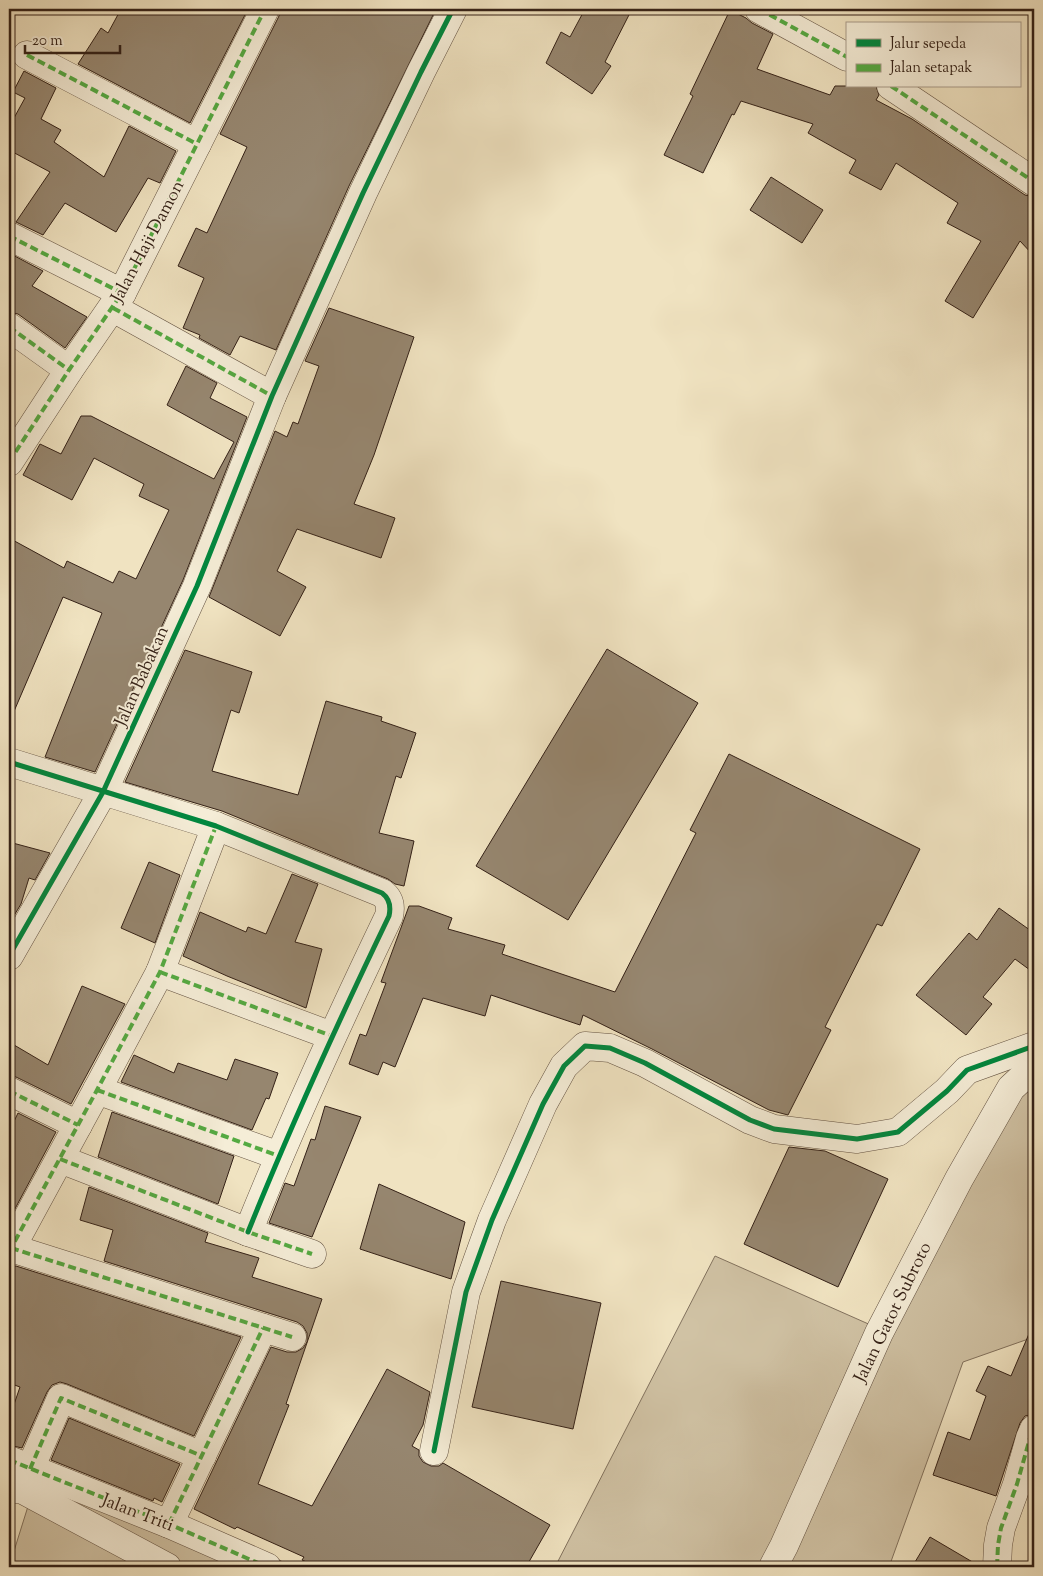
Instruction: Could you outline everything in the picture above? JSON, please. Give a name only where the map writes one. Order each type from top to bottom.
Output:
[{"type":"street","name":"Jalan Haji Damon","points":[[9,462],[69,370],[118,300],[265,9]]},
{"type":"street","name":"Jalan Babakan","points":[[9,955],[103,792],[197,586],[272,396],[363,193],[453,9]]},
{"type":"street","points":[[759,9],[846,56]]},
{"type":"street","points":[[28,56],[197,144]]},
{"type":"street","points":[[894,88],[1034,182]]},
{"type":"street","points":[[9,236],[118,300],[272,396]]},
{"type":"street","points":[[9,327],[69,370]]},
{"type":"street","points":[[9,762],[216,826],[382,893],[387,897],[390,904],[389,916],[332,1036],[248,1232]]},
{"type":"street","points":[[216,826],[160,972],[10,1250],[292,1337]]},
{"type":"street","points":[[160,972],[332,1036]]},
{"type":"street","points":[[434,1452],[466,1292],[492,1220],[543,1104],[564,1066],[586,1046],[610,1048],[645,1063],[750,1120],[774,1129],[857,1139],[898,1132],[947,1091],[967,1070],[1034,1046]]},
{"type":"street","name":"Jalan Gatot Subroto","points":[[773,1567],[879,1332],[959,1179],[1011,1088],[1023,1077],[1034,1072]]},
{"type":"street","points":[[98,1090],[279,1156]]},
{"type":"street","points":[[9,1091],[78,1125]]},
{"type":"street","points":[[60,1159],[248,1232],[312,1254]]},
{"type":"street","points":[[169,1524],[263,1328]]},
{"type":"street","points":[[19,1464],[61,1398],[202,1456]]},
{"type":"street","points":[[997,1567],[1001,1528],[1034,1429]]},
{"type":"street","name":"Jalan Triti","points":[[19,1464],[169,1524],[267,1567]]},
{"type":"street","points":[[9,1488],[23,1490],[167,1567]]},
{"type":"shaded area","points":[[1034,1060],[1034,1337],[963,1362],[889,1567],[555,1567],[715,1256],[873,1326]]},
{"type":"shaded area","points":[[40,1468],[271,1555],[291,1567],[9,1567]]},
{"type":"building","points":[[121,9],[248,9],[190,123],[78,64],[101,28],[108,33]]},
{"type":"building","points":[[281,9],[436,9],[349,186],[276,350],[240,336],[230,355],[199,338],[200,335],[183,328],[204,278],[178,266],[196,228],[207,233],[247,147],[220,134]]},
{"type":"building","points":[[585,9],[632,9],[605,62],[611,66],[592,94],[546,63],[561,32],[570,37]]},
{"type":"building","points":[[730,10],[773,34],[757,69],[830,95],[835,86],[877,88],[879,95],[876,100],[912,119],[1025,195],[1034,197],[1034,256],[1020,241],[973,318],[945,301],[981,241],[947,223],[958,203],[896,163],[881,190],[849,173],[856,160],[808,133],[813,124],[741,101],[734,115],[732,114],[703,173],[664,155],[693,96],[690,94]]},
{"type":"building","points":[[24,71],[56,88],[41,119],[61,130],[54,142],[104,177],[129,126],[176,151],[160,183],[148,178],[116,232],[65,203],[43,235],[16,222],[50,172],[9,150],[9,127],[25,98],[13,92]]},
{"type":"building","points":[[771,177],[823,210],[802,243],[750,210]]},
{"type":"building","points":[[9,253],[43,271],[32,286],[87,317],[65,348],[18,314],[9,312]]},
{"type":"building","points":[[329,308],[414,337],[374,455],[354,504],[395,518],[381,558],[297,529],[277,571],[306,587],[280,636],[209,597],[275,431],[287,437],[293,422],[298,424],[319,366],[305,361]]},
{"type":"building","points":[[186,366],[217,383],[210,398],[247,417],[183,580],[95,772],[45,757],[102,613],[63,597],[9,723],[9,538],[64,568],[67,561],[113,583],[119,571],[136,579],[169,510],[139,496],[144,484],[94,458],[72,500],[23,475],[40,444],[61,454],[81,416],[91,416],[214,479],[234,442],[167,405]]},
{"type":"building","points":[[607,649],[698,703],[568,920],[476,866]]},
{"type":"building","points":[[185,650],[252,672],[239,713],[231,710],[212,771],[298,795],[326,701],[382,717],[381,721],[416,733],[401,778],[396,776],[379,833],[414,841],[404,886],[395,884],[388,879],[222,811],[125,782]]},
{"type":"building","points":[[729,754],[920,849],[882,926],[877,924],[825,1027],[831,1030],[788,1115],[769,1110],[583,1015],[580,1025],[491,995],[485,1016],[423,998],[395,1067],[383,1062],[378,1075],[349,1064],[360,1034],[366,1036],[386,983],[381,982],[409,906],[419,906],[452,918],[448,929],[505,945],[502,954],[615,992],[696,833],[690,830]]},
{"type":"building","points":[[9,842],[50,853],[35,880],[29,878],[21,904],[9,924]]},
{"type":"building","points":[[149,862],[180,875],[155,943],[121,928]]},
{"type":"building","points":[[292,874],[318,884],[295,942],[322,949],[306,1008],[183,956],[200,912],[246,932],[248,927],[266,934]]},
{"type":"building","points":[[999,908],[1034,933],[1034,973],[1015,959],[983,997],[992,1004],[966,1035],[916,995],[969,933],[977,940]]},
{"type":"building","points":[[82,986],[125,1004],[71,1104],[16,1077],[9,1076],[9,1042],[48,1065]]},
{"type":"building","points":[[134,1055],[174,1073],[178,1063],[227,1080],[235,1059],[278,1073],[269,1099],[266,1098],[252,1130],[121,1082]]},
{"type":"building","points":[[325,1106],[361,1117],[312,1237],[269,1223],[285,1183],[294,1186],[311,1139],[315,1140]]},
{"type":"building","points":[[112,1112],[234,1156],[218,1204],[98,1157]]},
{"type":"building","points":[[18,1113],[56,1132],[9,1220],[9,1132]]},
{"type":"building","points":[[789,1147],[825,1151],[888,1179],[838,1287],[744,1244]]},
{"type":"building","points":[[379,1184],[465,1222],[451,1279],[360,1249]]},
{"type":"building","points":[[89,1187],[208,1233],[205,1242],[259,1258],[252,1277],[322,1299],[286,1404],[289,1405],[258,1484],[312,1506],[387,1369],[430,1392],[423,1425],[412,1446],[419,1450],[419,1456],[423,1462],[431,1466],[439,1466],[443,1463],[550,1525],[526,1567],[318,1567],[302,1560],[304,1557],[237,1527],[235,1529],[194,1509],[271,1347],[287,1352],[296,1352],[303,1348],[307,1342],[307,1333],[303,1326],[297,1322],[104,1261],[113,1230],[80,1220]]},
{"type":"building","points":[[16,1266],[241,1337],[194,1436],[60,1382],[52,1385],[47,1392],[22,1448],[9,1445],[9,1419],[20,1387],[9,1383],[9,1268]]},
{"type":"building","points":[[501,1281],[601,1303],[573,1429],[472,1407]]},
{"type":"building","points":[[1034,1322],[1034,1414],[1025,1416],[1020,1423],[996,1496],[933,1475],[948,1432],[970,1440],[986,1396],[976,1391],[988,1366],[1011,1376]]},
{"type":"building","points":[[69,1418],[180,1464],[162,1502],[154,1498],[153,1501],[51,1460]]},
{"type":"building","points":[[930,1537],[981,1567],[912,1567]]},
{"type":"marked path","points":[[9,462],[122,293],[265,9]]},
{"type":"marked path","points":[[759,9],[846,56]]},
{"type":"marked path","points":[[27,55],[197,144]]},
{"type":"marked path","points":[[894,88],[1034,182]]},
{"type":"marked path","points":[[9,236],[122,293]]},
{"type":"marked path","points":[[113,308],[272,396]]},
{"type":"marked path","points":[[9,327],[69,370]]},
{"type":"marked path","points":[[9,1252],[160,972],[216,826]]},
{"type":"marked path","points":[[160,972],[332,1036]]},
{"type":"marked path","points":[[97,1090],[279,1156]]},
{"type":"marked path","points":[[9,1091],[78,1125]]},
{"type":"marked path","points":[[60,1159],[248,1232],[312,1254]]},
{"type":"marked path","points":[[11,1248],[292,1337]]},
{"type":"marked path","points":[[169,1524],[263,1328]]},
{"type":"marked path","points":[[30,1469],[61,1398],[202,1456]]},
{"type":"marked path","points":[[997,1567],[1001,1528],[1034,1429]]},
{"type":"marked path","points":[[9,1460],[169,1524],[267,1567]]},
{"type":"cycle path","points":[[9,956],[103,792],[197,586],[272,396],[363,193],[453,9]]},
{"type":"cycle path","points":[[9,762],[216,826],[385,895],[390,906],[389,916],[316,1073],[248,1232]]},
{"type":"cycle path","points":[[434,1451],[466,1292],[492,1220],[543,1104],[564,1066],[585,1046],[610,1048],[645,1063],[750,1120],[774,1129],[857,1139],[898,1132],[947,1091],[967,1070],[1034,1046]]}]
